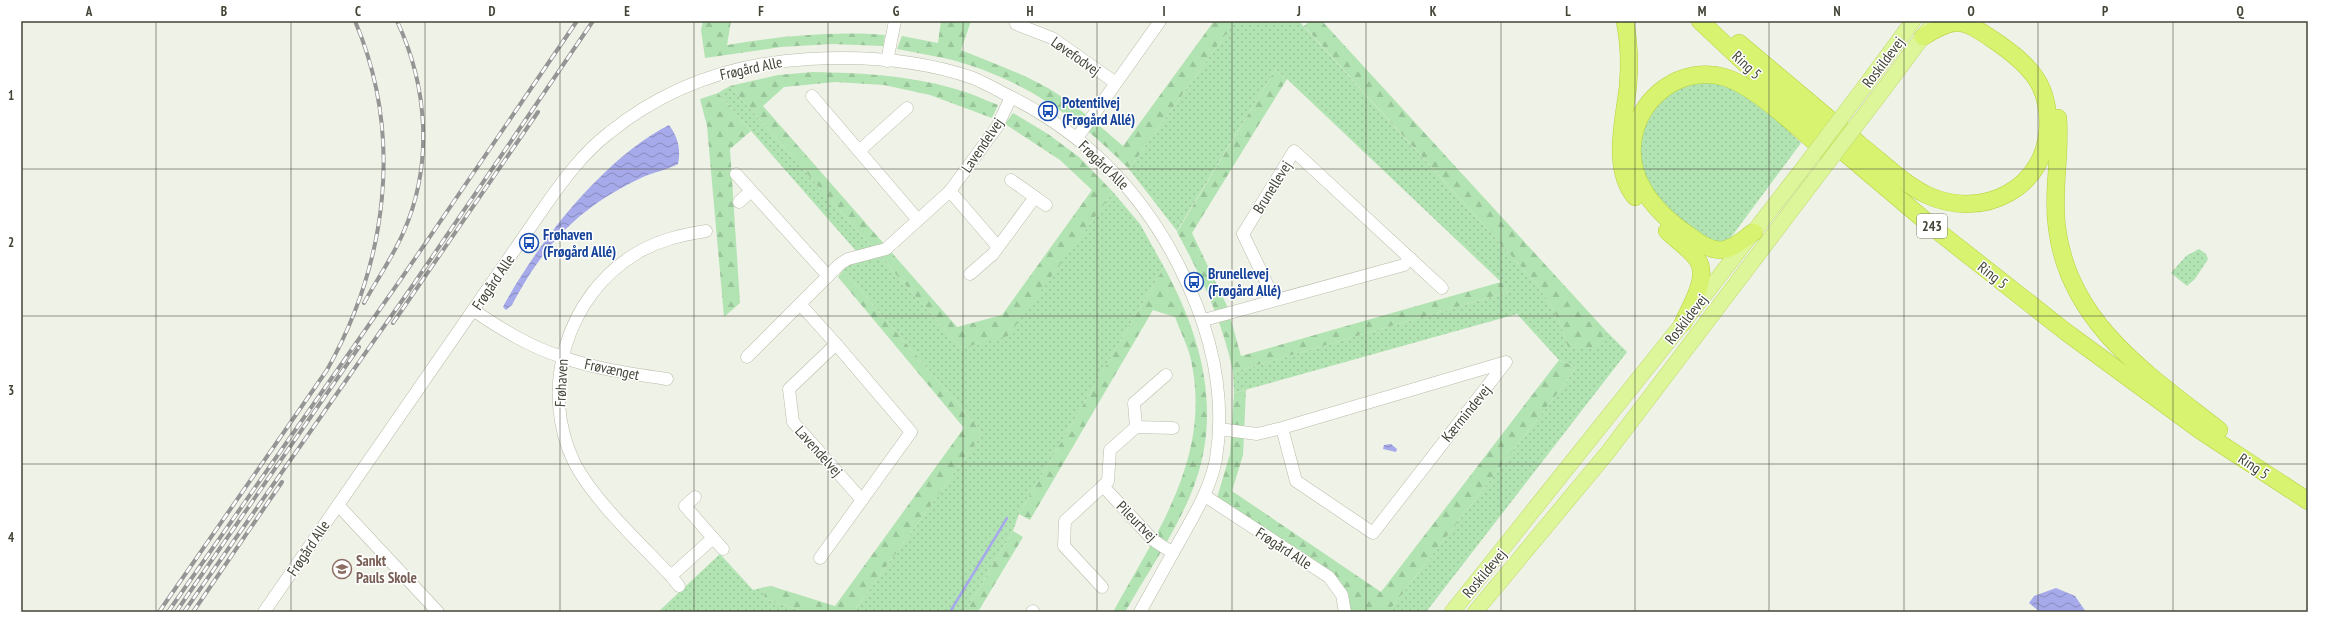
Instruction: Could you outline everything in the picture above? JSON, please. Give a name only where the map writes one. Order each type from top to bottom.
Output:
[{"type":"highway","points":[[1625,21],[1628,37],[1628,68],[1621,145],[1623,174],[1632,194],[1649,214],[1697,259],[1700,265],[1702,271],[1699,283],[1683,323]]},
{"type":"highway","name":"Ring 5","points":[[1700,21],[1800,115],[1935,229],[2066,332],[2201,431],[2308,501]]},
{"type":"highway","points":[[1714,21],[1898,176],[1927,195],[1953,203],[1974,204],[1994,200],[2012,192],[2028,179],[2040,161],[2048,135],[2046,102],[2037,80],[2019,59],[1974,27],[1954,22],[1948,23],[1922,37]]},
{"type":"highway","points":[[1987,21],[2031,56],[2046,75],[2057,99],[2059,132],[2054,184],[2057,228],[2067,270],[2081,301],[2106,336],[2144,371],[2230,439],[2270,476]]},
{"type":"highway","points":[[1754,232],[1726,250],[1705,246],[1671,221],[1642,188],[1634,167],[1633,135],[1646,107],[1657,93],[1676,81],[1700,74],[1723,77],[1750,89],[1893,208],[2030,313],[2066,332]]},
{"type":"main road","name":"Roskildevej","points":[[1452,612],[1754,232],[1913,21]]},
{"type":"main road","name":"Roskildevej","points":[[1475,612],[1608,452],[1934,21]]},
{"type":"street","points":[[887,61],[895,21]]},
{"type":"street","name":"Løvefodvej","points":[[1018,21],[1016,24],[1052,38],[1116,83]]},
{"type":"street","name":"Løvefodvej","points":[[1076,138],[1160,21]]},
{"type":"street","name":"Frøgård Alle","points":[[264,612],[566,177],[608,133],[648,105],[690,83],[736,68],[785,60],[837,57],[887,61],[933,68],[974,79],[1039,111],[1096,154],[1118,175],[1153,221],[1170,249],[1204,320],[1218,382],[1219,429],[1215,462],[1205,496],[1140,612]]},
{"type":"street","points":[[812,96],[918,220]]},
{"type":"street","name":"Lavendelvej","points":[[747,357],[828,276],[848,259],[886,249],[950,191],[997,127],[1011,97]]},
{"type":"street","points":[[859,151],[907,108]]},
{"type":"street","name":"Brunellevej","points":[[1271,300],[1267,284],[1243,234],[1294,151],[1442,288]]},
{"type":"street","points":[[736,174],[828,276]]},
{"type":"street","points":[[1011,180],[1046,205]]},
{"type":"street","points":[[739,202],[751,191]]},
{"type":"street","points":[[950,191],[998,247]]},
{"type":"street","points":[[970,274],[998,247],[1035,197]]},
{"type":"street","name":"Frøhaven","points":[[679,586],[595,493],[576,464],[561,424],[558,395],[562,357],[572,327],[581,310],[598,286],[636,253],[664,240],[706,231]]},
{"type":"street","points":[[1204,320],[1271,300],[1404,265],[1410,258]]},
{"type":"street","points":[[800,304],[911,432],[820,558]]},
{"type":"street","name":"Frøvænget","points":[[473,310],[500,328],[562,357],[594,366],[667,379]]},
{"type":"street","name":"Lavendelvej","points":[[836,344],[789,389],[793,422],[862,500]]},
{"type":"street","name":"Kærmindevej","points":[[1219,429],[1257,434],[1297,424],[1506,362],[1373,533],[1296,481],[1282,428]]},
{"type":"street","points":[[1136,427],[1134,403],[1166,375]]},
{"type":"street","points":[[1102,587],[1064,546],[1065,521],[1108,481],[1110,450],[1136,427],[1173,428]]},
{"type":"street","name":"Pileurtvej","points":[[1103,486],[1153,540],[1173,553]]},
{"type":"street","name":"Frøgård Alle","points":[[1205,496],[1329,577],[1337,585],[1342,595],[1345,612]]},
{"type":"street","points":[[695,497],[685,506],[723,549]]},
{"type":"street","points":[[338,505],[438,612]]},
{"type":"street","points":[[671,576],[713,538]]},
{"type":"green space","points":[[703,21],[731,21],[727,45],[806,35],[885,35],[883,46],[832,44],[781,47],[705,58],[701,30]]},
{"type":"green space","points":[[941,21],[971,21],[961,50],[1011,70],[1048,88],[1092,119],[1123,146],[1214,21],[1235,21],[1129,169],[1094,136],[1075,121],[1055,107],[1014,83],[992,73],[960,62],[897,49],[902,36],[938,43]]},
{"type":"green space","points":[[1235,21],[1299,21],[1536,283],[1563,330],[1568,348],[1597,346],[1607,332],[1627,352],[1426,612],[1388,612],[1564,385],[1576,367],[1559,360],[1517,314],[1234,393],[1233,372],[1508,292],[1501,282],[1287,79],[1275,70],[1177,231],[1129,169]]},
{"type":"green space","points":[[1310,21],[1322,21],[1607,332],[1597,347],[1568,348],[1563,330],[1536,283],[1304,26]]},
{"type":"green space","points":[[1275,70],[1287,79],[1192,233],[1227,306],[1241,356],[1501,282],[1508,292],[1233,372],[1229,353],[1217,317],[1194,265],[1177,232]]},
{"type":"green space","points":[[813,72],[866,74],[917,80],[958,90],[998,105],[992,118],[930,95],[884,85],[835,82],[784,87],[763,106],[957,327],[1002,315],[1092,190],[1060,160],[1005,124],[1013,113],[1048,134],[1079,157],[1113,192],[1008,336],[961,348],[730,86],[778,75]]},
{"type":"green space","points":[[1717,82],[1750,95],[1801,143],[1726,244],[1717,245],[1678,219],[1645,182],[1638,164],[1641,126],[1662,97],[1688,84]]},
{"type":"green space","points":[[730,86],[961,348],[1008,335],[1113,192],[1140,224],[1164,267],[1019,514],[1013,531],[965,612],[849,612],[854,611],[983,433],[843,270],[856,251],[718,93]]},
{"type":"green space","points":[[718,93],[751,131],[730,149],[740,303],[724,317],[707,126],[700,99]]},
{"type":"green space","points":[[2199,249],[2206,254],[2208,259],[2195,279],[2187,286],[2171,273],[2186,256]]},
{"type":"green space","points":[[1164,267],[1178,294],[1198,350],[1204,379],[1207,408],[1206,437],[1200,466],[1190,496],[1176,526],[1125,612],[1113,612],[1163,523],[1187,461],[1194,429],[1195,395],[1191,360],[1175,317],[1153,310],[1030,520],[1019,514]]},
{"type":"green space","points":[[843,270],[983,433],[854,611],[806,612],[764,599],[765,587],[771,586],[835,606],[964,428],[838,277]]},
{"type":"green space","points":[[1559,360],[1576,367],[1564,385],[1388,612],[1349,612],[1347,598],[1217,498],[1230,454],[1234,393],[1246,390],[1243,455],[1232,491],[1381,592]]},
{"type":"green space","points":[[1013,531],[1023,537],[978,612],[965,612]]},
{"type":"green space","points":[[720,554],[753,590],[765,587],[764,599],[806,612],[658,612]]},
{"type":"water","points":[[669,125],[675,134],[678,143],[678,164],[643,177],[600,201],[582,214],[551,245],[524,283],[512,305],[506,310],[503,307],[536,253],[576,203],[598,179],[621,158],[645,140]]},
{"type":"water","points":[[1391,444],[1397,449],[1396,452],[1383,449],[1384,445]]},
{"type":"water","points":[[2056,588],[2075,596],[2086,612],[2040,612],[2029,603],[2034,596]]},
{"type":"waterway","points":[[950,612],[1007,518]]},
{"type":"railway","points":[[159,612],[327,370],[347,329],[364,286],[375,243],[382,198],[383,154],[380,109],[370,65],[355,21]]},
{"type":"railway","points":[[364,303],[400,241],[413,205],[420,179],[423,153],[423,126],[420,99],[415,72],[397,21]]},
{"type":"railway","points":[[168,612],[401,279],[577,21]]},
{"type":"railway","points":[[184,612],[413,285],[593,21]]},
{"type":"railway","points":[[393,323],[538,112]]},
{"type":"railway","points":[[176,612],[359,347]]},
{"type":"railway","points":[[193,612],[282,482]]},
{"type":"place","name":"Potentilvej (Frøgård Allé)","points":[[1048,111]]},
{"type":"place","name":"Frøhaven (Frøgård Allé)","points":[[529,243]]},
{"type":"place","name":"Brunellevej (Frøgård Allé)","points":[[1194,282]]},
{"type":"place","name":"Sankt Pauls Skole","points":[[342,569]]}]
